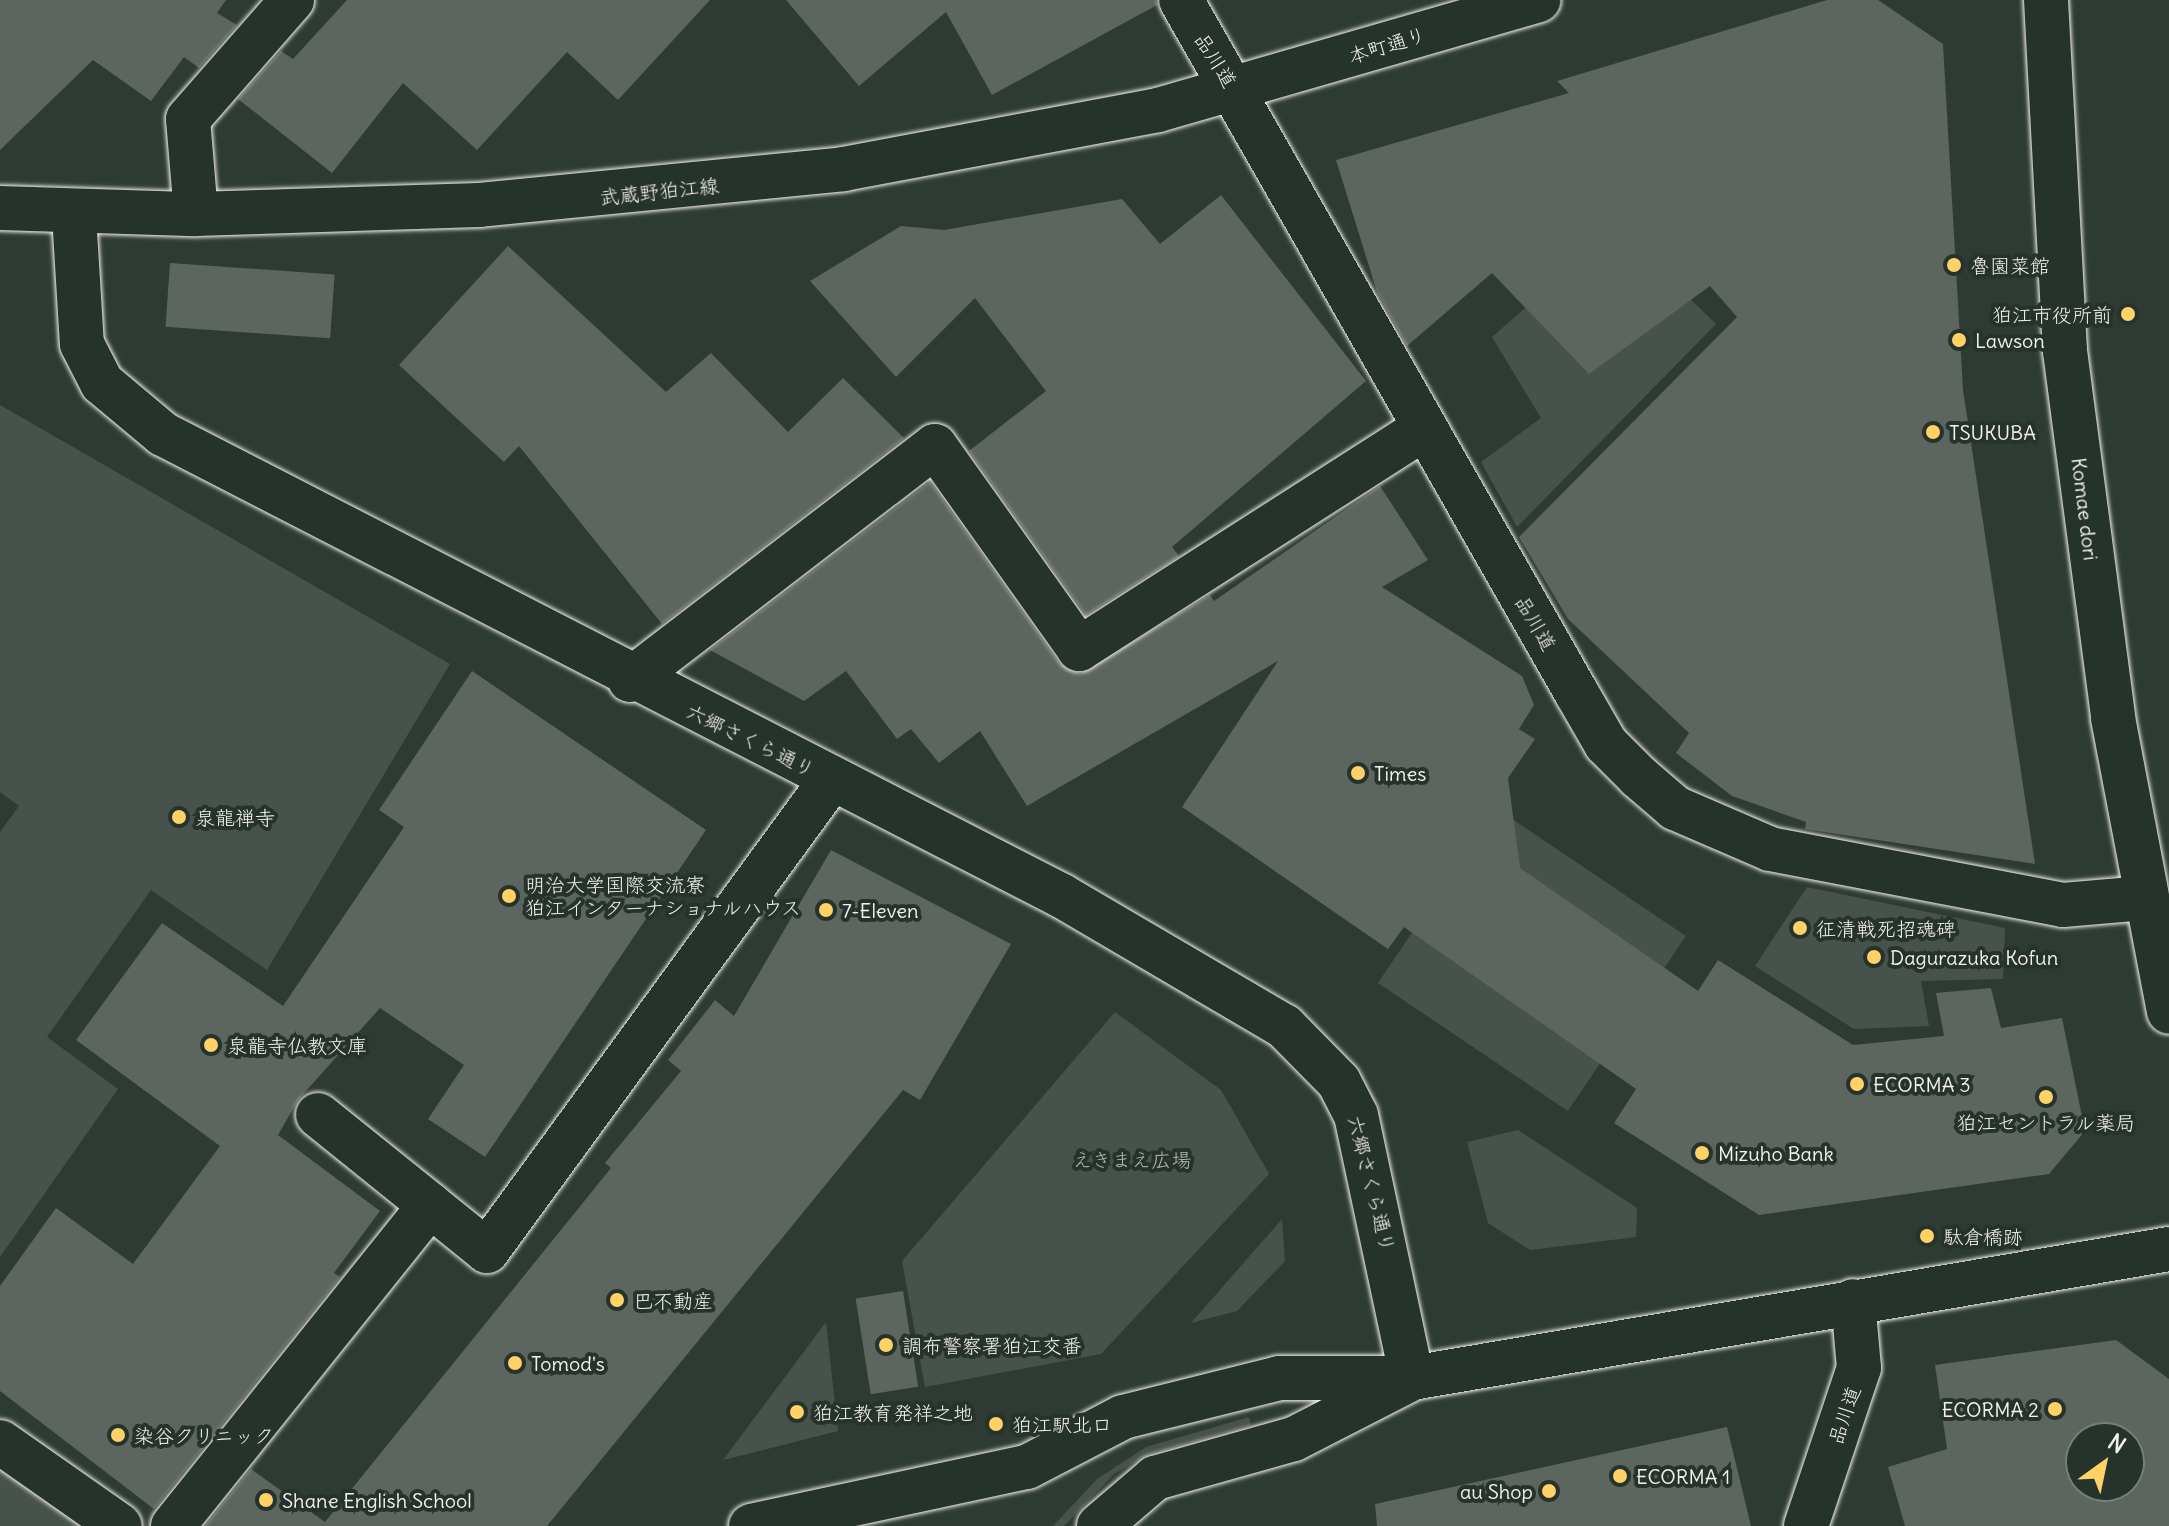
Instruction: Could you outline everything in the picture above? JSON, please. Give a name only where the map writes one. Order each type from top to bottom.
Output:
[{"type":"street","points":[[196,214],[188,119],[292,0]]},
{"type":"street","name":"品川道","points":[[1181,0],[1235,89],[1422,430],[1606,744],[1675,808],[1743,842],[2063,905],[2145,898]]},
{"type":"street","name":"本町通り","points":[[1235,89],[1538,0]]},
{"type":"street","name":"Komae dori","points":[[2046,0],[2065,351],[2145,898],[2169,1012]]},
{"type":"street","name":"武蔵野狛江線","points":[[74,215],[196,214],[577,200],[784,177],[1073,127],[1235,89]]},
{"type":"street","points":[[0,208],[74,215]]},
{"type":"street","name":"六郷さくら通り","points":[[74,215],[82,344],[102,383],[177,442],[630,680],[1160,950],[1256,1005],[1316,1056],[1353,1106],[1369,1153],[1412,1378]]},
{"type":"street","points":[[630,680],[935,446],[1079,649],[1422,430]]},
{"type":"street","points":[[318,1115],[487,1251],[831,780]]},
{"type":"street","points":[[173,1526],[430,1205]]},
{"type":"street","points":[[751,1526],[1027,1467],[1123,1417],[1279,1378],[1412,1378],[2169,1249]]},
{"type":"street","name":"品川道","points":[[1806,1526],[1859,1368],[1853,1301]]},
{"type":"street","points":[[1099,1526],[1155,1478],[1294,1439],[1412,1378]]},
{"type":"street","points":[[0,1442],[120,1526]]},
{"type":"green space","points":[[1573,266],[1683,292],[1716,324],[1517,527],[1481,462],[1541,418],[1492,337]]},
{"type":"green space","name":"泉龍禅寺","points":[[0,405],[450,664],[267,970],[151,890],[47,1037],[118,1089],[0,1257],[0,832],[19,806],[0,792]]},
{"type":"green space","points":[[1496,808],[1686,936],[1568,1111],[1378,983]]},
{"type":"green space","points":[[1807,887],[2005,928],[2003,979],[1921,981],[1929,1026],[1854,1029],[1755,966]]},
{"type":"green space","name":"えきまえ広場","points":[[1115,1012],[1221,1090],[1269,1174],[1101,1354],[925,1387],[902,1261]]},
{"type":"green space","points":[[1518,1130],[1637,1208],[1636,1237],[1530,1250],[1488,1223],[1467,1142]]},
{"type":"green space","points":[[1282,1219],[1285,1261],[1237,1311],[1191,1323]]},
{"type":"green space","points":[[826,1322],[838,1431],[723,1460]]},
{"type":"green space","points":[[1249,1417],[1251,1425],[1149,1454],[1114,1474],[1064,1526],[1053,1526],[1097,1479],[1146,1447]]},
{"type":"green space","points":[[0,1442],[120,1526],[0,1526]]},
{"type":"building","points":[[0,0],[226,0],[217,13],[237,25],[199,68],[184,57],[151,101],[93,60],[0,150]]},
{"type":"building","points":[[347,0],[710,0],[618,100],[567,52],[477,150],[403,83],[332,173],[238,99],[281,51],[293,59]]},
{"type":"building","points":[[786,0],[1156,0],[1157,5],[992,95],[946,12],[859,86]]},
{"type":"building","points":[[1827,0],[1878,0],[1943,44],[1963,390],[2035,864],[1805,829],[1806,822],[1732,796],[1676,753],[1689,733],[1568,619],[1519,537],[1737,317],[1710,286],[1589,374],[1492,273],[1407,346],[1377,292],[1336,160],[1569,93],[1557,81]]},
{"type":"building","points":[[1221,195],[1366,381],[1172,547],[1179,556],[1086,615],[969,451],[1046,391],[975,298],[896,377],[810,281],[901,226],[944,230],[1122,199],[1160,244]]},
{"type":"building","points":[[508,246],[666,392],[711,353],[788,432],[843,378],[904,438],[662,624],[519,446],[504,462],[399,365]]},
{"type":"building","points":[[170,263],[335,275],[330,338],[166,327]]},
{"type":"building","points":[[930,482],[1059,663],[1080,674],[1210,595],[1214,601],[1380,486],[1428,560],[1382,587],[1522,676],[1534,705],[1519,729],[1535,739],[1508,778],[1520,868],[1698,991],[1718,960],[1853,1045],[1944,1036],[1936,993],[1991,988],[2001,1028],[2062,1018],[2085,1131],[2049,1174],[1759,1215],[1614,1123],[1636,1089],[1404,927],[1388,949],[1182,807],[1278,661],[1027,806],[980,731],[939,763],[911,729],[897,739],[846,671],[804,701],[710,650]]},
{"type":"building","points":[[472,671],[706,830],[485,1157],[428,1119],[464,1065],[380,1008],[298,1100],[278,1135],[380,1211],[334,1273],[340,1277],[154,1509],[0,1391],[0,1286],[56,1208],[133,1264],[220,1146],[76,1040],[162,923],[283,1006],[404,827],[379,810]]},
{"type":"building","points":[[831,850],[1011,944],[920,1100],[903,1090],[547,1526],[205,1526],[251,1469],[325,1522],[611,1168],[605,1163],[681,1071],[668,1060],[715,1000],[734,1016]]},
{"type":"building","points":[[903,1291],[918,1387],[871,1394],[856,1299]]},
{"type":"building","name":"ECORMA 2","points":[[2116,1340],[2169,1379],[2169,1526],[1905,1526],[1888,1467],[1947,1449],[1935,1365]]},
{"type":"building","name":"ECORMA 1","points":[[1727,1427],[1751,1526],[1377,1526],[1375,1504]]},
{"type":"place","name":"魯園菜館","points":[[1954,265]]},
{"type":"place","name":"狛江市役所前","points":[[2128,314]]},
{"type":"place","name":"Lawson","points":[[1959,340]]},
{"type":"place","name":"TSUKUBA","points":[[1933,432]]},
{"type":"place","name":"Times","points":[[1358,773]]},
{"type":"place","name":"泉龍禅寺","points":[[179,817]]},
{"type":"place","name":"明治大学国際交流寮 狛江インターナショナルハウス","points":[[509,896]]},
{"type":"place","name":"7-Eleven","points":[[826,910]]},
{"type":"place","name":"征清戦死招魂碑","points":[[1800,928]]},
{"type":"place","name":"Dagurazuka Kofun","points":[[1874,957]]},
{"type":"place","name":"泉龍寺仏教文庫","points":[[211,1045]]},
{"type":"place","name":"ECORMA 3","points":[[1857,1084]]},
{"type":"place","name":"狛江セントラル薬局","points":[[2046,1097]]},
{"type":"place","name":"Mizuho Bank","points":[[1702,1153]]},
{"type":"place","name":"駄倉橋跡","points":[[1927,1236]]},
{"type":"place","name":"巴不動産","points":[[617,1300]]},
{"type":"place","name":"調布警察署狛江交番","points":[[886,1345]]},
{"type":"place","name":"Tomod's","points":[[515,1363]]},
{"type":"place","name":"ECORMA 2","points":[[2055,1409]]},
{"type":"place","name":"狛江教育発祥之地","points":[[797,1412]]},
{"type":"place","name":"狛江駅北口","points":[[996,1424]]},
{"type":"place","name":"染谷クリニック","points":[[118,1435]]},
{"type":"place","name":"ECORMA 1","points":[[1620,1476]]},
{"type":"place","name":"au Shop","points":[[1549,1491]]},
{"type":"place","name":"Shane English School","points":[[266,1500]]}]
